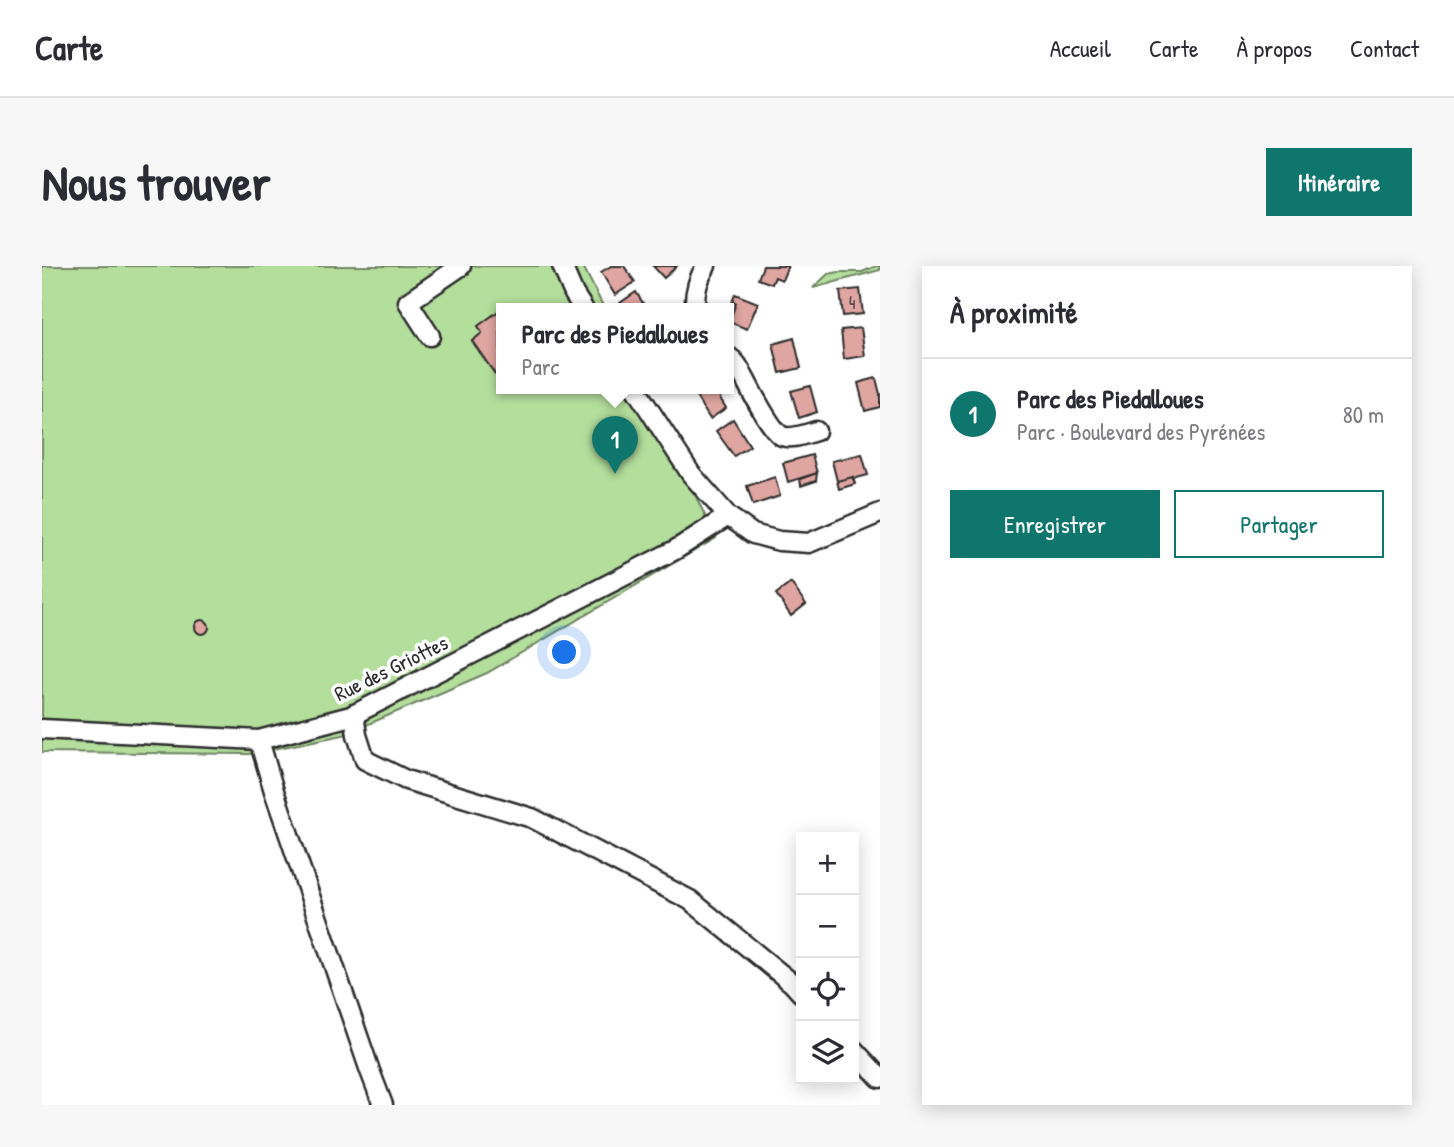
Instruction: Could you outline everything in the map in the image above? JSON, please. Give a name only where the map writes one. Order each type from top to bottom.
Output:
[{"type":"street","points":[[430,336],[408,302],[461,266]]},
{"type":"street","points":[[562,266],[580,303]]},
{"type":"street","points":[[695,303],[696,291],[706,266]]},
{"type":"street","points":[[734,362],[779,434],[793,437],[816,431]]},
{"type":"street","points":[[639,394],[691,474],[728,516],[753,534],[779,541],[809,543],[880,513]]},
{"type":"street","name":"Rue des Griottes","points":[[42,729],[259,740],[354,714],[675,550],[728,516]]},
{"type":"street","points":[[354,714],[365,760],[406,780],[532,818],[690,901],[796,987]]},
{"type":"street","points":[[259,740],[274,791],[383,1105]]},
{"type":"street","points":[[859,1055],[880,1078]]},
{"type":"green space","points":[[42,266],[583,266],[602,303],[496,303],[496,394],[646,394],[716,538],[487,673],[343,735],[249,754],[42,752]]},
{"type":"green space","points":[[880,266],[880,270],[813,288],[828,274],[862,272]]},
{"type":"building","points":[[611,266],[624,266],[635,282],[615,295],[601,272]]},
{"type":"building","points":[[653,266],[677,266],[664,278]]},
{"type":"building","points":[[763,266],[788,266],[782,280],[775,277],[772,284],[758,279]]},
{"type":"building","points":[[860,289],[863,314],[843,316],[840,291]]},
{"type":"building","points":[[636,292],[643,303],[620,303]]},
{"type":"building","points":[[735,294],[758,303],[747,329],[734,324],[736,303],[732,302]]},
{"type":"building","points":[[496,313],[496,376],[472,341],[482,333],[478,326]]},
{"type":"building","points":[[861,328],[865,356],[844,359],[841,330]]},
{"type":"building","points":[[794,338],[801,368],[780,373],[773,344]]},
{"type":"building","points":[[876,378],[880,407],[865,411],[858,383]]},
{"type":"building","points":[[810,386],[817,412],[799,418],[791,391]]},
{"type":"building","points":[[718,394],[726,408],[710,419],[695,395]]},
{"type":"building","points":[[733,419],[750,446],[734,456],[716,431]]},
{"type":"building","points":[[862,454],[868,475],[837,481],[832,461]]},
{"type":"building","points":[[812,455],[817,473],[788,482],[783,463]]},
{"type":"building","points":[[817,473],[816,481],[801,486],[800,479]]},
{"type":"building","points":[[775,477],[780,496],[753,505],[747,486]]},
{"type":"building","points":[[853,477],[855,484],[839,489],[837,481]]},
{"type":"building","points":[[791,583],[806,604],[791,616],[776,594]]},
{"type":"building","points":[[199,620],[205,620],[209,627],[205,634],[199,634],[195,630],[195,624]]},
{"type":"place","name":"Parc des Piedalloues","points":[[615,474]]}]
